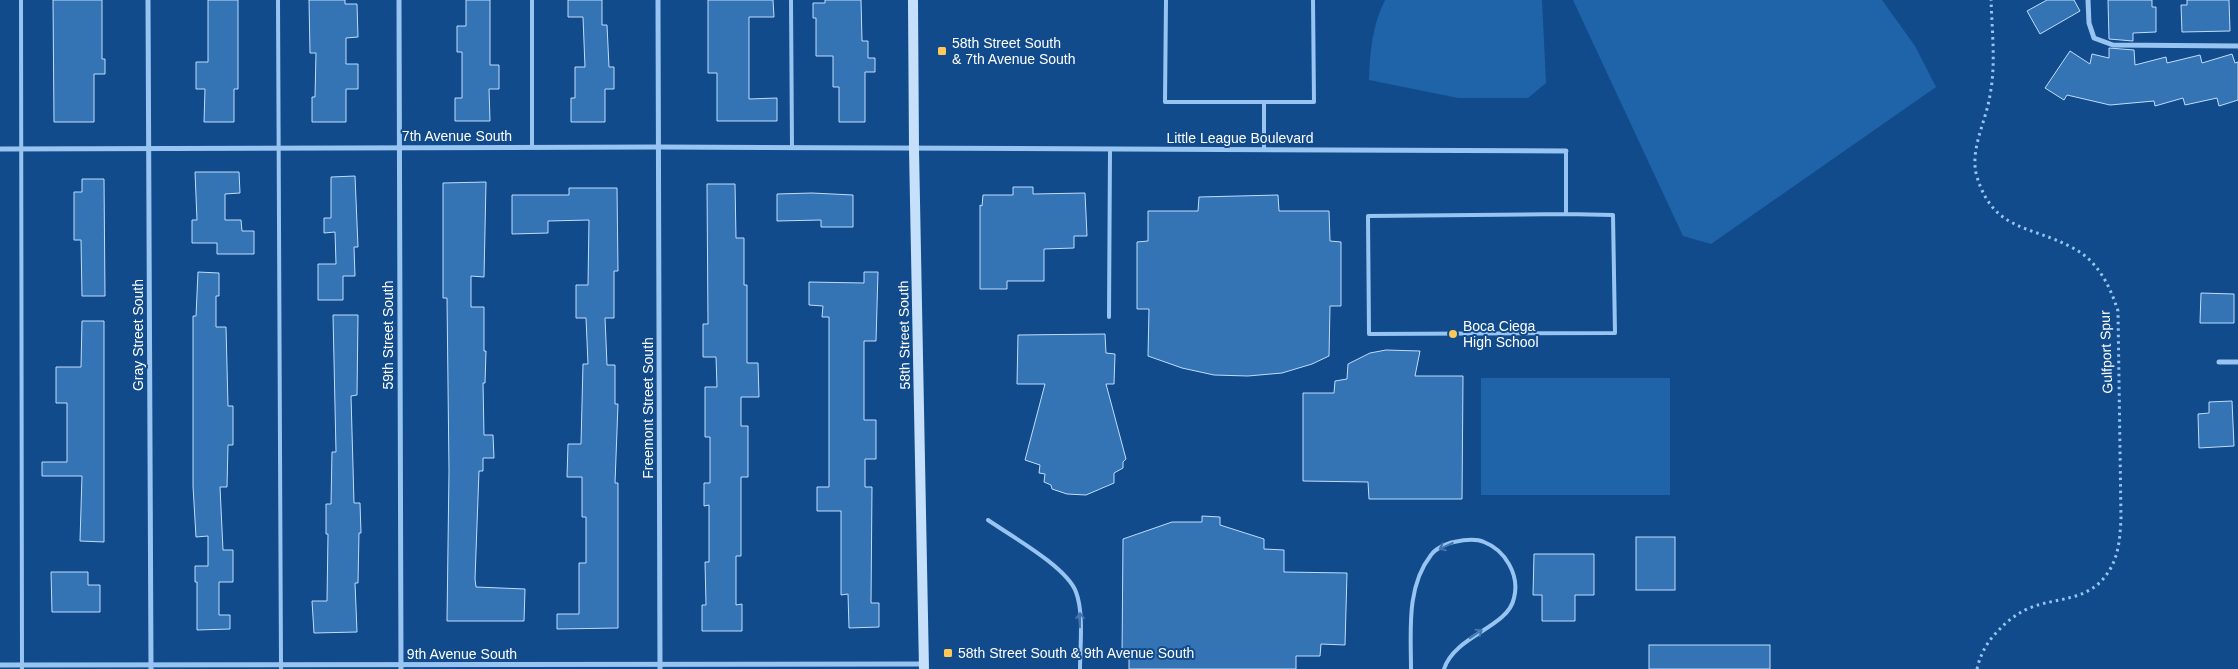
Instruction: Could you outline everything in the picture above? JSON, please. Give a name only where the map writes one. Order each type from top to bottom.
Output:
[{"type":"street","name":"Gray Street South","points":[[148,0],[151,666]]},
{"type":"street","name":"59th Street South","points":[[399,0],[401,667]]},
{"type":"street","name":"Freemont Street South","points":[[658,0],[660,666]]},
{"type":"street","name":"58th Street South","points":[[913,0],[924,667]]},
{"type":"street","points":[[2088,0],[2088,23],[2094,38],[2113,45],[2238,46]]},
{"type":"street","name":"7th Avenue South","points":[[0,149],[658,147],[914,149]]},
{"type":"street","name":"Little League Boulevard","points":[[914,149],[1566,151]]},
{"type":"street","points":[[2219,362],[2238,362]]},
{"type":"street","name":"9th Avenue South","points":[[0,665],[22,667],[924,667]]},
{"type":"lane","points":[[21,0],[22,667]]},
{"type":"lane","points":[[278,0],[281,667]]},
{"type":"lane","points":[[532,0],[532,148]]},
{"type":"lane","points":[[791,0],[792,148]]},
{"type":"lane","points":[[1166,0],[1165,102],[1314,102],[1313,0]]},
{"type":"lane","points":[[1264,102],[1264,150]]},
{"type":"lane","points":[[1110,149],[1110,317]]},
{"type":"lane","points":[[1566,151],[1566,214]]},
{"type":"lane","points":[[1566,214],[1613,215],[1615,333],[1369,334],[1368,216],[1566,214]]},
{"type":"lane","points":[[988,520],[1060,570],[1070,580],[1077,593],[1080,606],[1080,669]]},
{"type":"lane","points":[[1411,669],[1411,606],[1420,576],[1432,553],[1448,543],[1466,540],[1483,541],[1498,550],[1510,564],[1515,582],[1514,598],[1508,612],[1466,641],[1448,658],[1444,669]]},
{"type":"path","name":"Gulfport Spur","points":[[1977,669],[1979,659],[1991,638],[2007,620],[2028,609],[2080,596],[2096,586],[2109,572],[2119,549],[2121,519],[2118,311],[2111,287],[2095,265],[2075,248],[2021,229],[2000,216],[1984,196],[1976,175],[1975,157],[1991,94],[1991,0]]},
{"type":"shaded area","points":[[1385,0],[1542,0],[1546,83],[1528,98],[1458,98],[1369,80],[1372,39],[1377,19]]},
{"type":"shaded area","points":[[1573,0],[1882,0],[1915,46],[1936,87],[1711,244],[1683,236]]},
{"type":"shaded area","points":[[1481,378],[1670,378],[1670,495],[1481,495]]},
{"type":"building","points":[[53,0],[102,0],[102,59],[105,59],[105,74],[94,74],[94,122],[54,122]]},
{"type":"building","points":[[208,0],[238,0],[238,89],[234,89],[234,122],[204,122],[205,89],[196,89],[196,62],[208,62]]},
{"type":"building","points":[[309,0],[345,0],[345,4],[357,4],[358,37],[346,38],[346,64],[358,64],[358,89],[346,89],[346,122],[312,122],[312,97],[315,97],[316,53],[310,53]]},
{"type":"building","points":[[466,0],[490,0],[490,65],[499,65],[499,89],[489,89],[490,121],[455,121],[455,98],[462,98],[462,52],[457,52],[457,26],[466,26]]},
{"type":"building","points":[[568,0],[602,0],[602,25],[607,25],[609,67],[614,67],[614,89],[605,89],[605,122],[571,122],[571,98],[575,98],[575,67],[585,67],[583,17],[568,17]]},
{"type":"building","points":[[708,0],[773,0],[774,17],[749,17],[749,99],[777,98],[777,121],[717,121],[717,73],[708,73]]},
{"type":"building","points":[[825,0],[861,0],[862,41],[868,41],[868,58],[875,58],[875,72],[865,72],[865,122],[839,122],[839,87],[833,87],[833,56],[816,56],[816,18],[813,18],[813,3],[825,3]]},
{"type":"building","points":[[2047,0],[2074,0],[2080,11],[2040,34],[2027,11]]},
{"type":"building","points":[[2108,0],[2152,0],[2152,7],[2156,7],[2156,32],[2133,33],[2133,41],[2109,39]]},
{"type":"building","points":[[2187,0],[2229,0],[2230,31],[2182,32],[2181,5],[2187,5]]},
{"type":"building","points":[[2109,48],[2134,50],[2135,65],[2166,57],[2167,63],[2200,55],[2202,63],[2232,54],[2235,63],[2238,62],[2238,100],[2219,106],[2217,98],[2185,105],[2183,98],[2155,106],[2154,101],[2110,105],[2067,95],[2064,100],[2045,88],[2070,51],[2090,64],[2092,54],[2109,58]]},
{"type":"building","points":[[195,172],[239,172],[240,193],[225,194],[225,220],[241,220],[242,231],[254,231],[254,254],[217,254],[217,243],[192,243],[192,220],[197,220]]},
{"type":"building","points":[[355,176],[358,247],[354,247],[355,276],[343,276],[343,300],[318,300],[318,264],[336,264],[335,232],[324,233],[324,218],[331,218],[331,177]]},
{"type":"building","points":[[82,179],[104,179],[105,296],[82,296],[81,240],[74,240],[74,192],[82,192]]},
{"type":"building","points":[[486,182],[484,277],[471,276],[471,307],[484,307],[484,351],[486,351],[485,383],[483,383],[484,435],[493,435],[494,458],[483,458],[483,471],[479,471],[475,579],[476,587],[525,589],[524,621],[447,621],[449,471],[447,298],[443,298],[443,183]]},
{"type":"building","points":[[707,184],[735,184],[736,238],[744,238],[744,285],[747,285],[747,363],[758,363],[759,397],[741,397],[741,426],[748,426],[748,477],[741,477],[741,556],[736,556],[736,605],[742,604],[742,631],[702,631],[702,605],[706,605],[705,562],[709,562],[709,505],[704,506],[704,483],[710,483],[710,437],[705,437],[705,387],[717,387],[716,357],[703,357],[703,324],[708,324]]},
{"type":"building","points":[[1013,187],[1033,187],[1033,194],[1085,193],[1087,236],[1074,236],[1074,248],[1044,249],[1044,281],[1007,281],[1007,289],[980,289],[980,205],[982,206],[983,195],[1013,195]]},
{"type":"building","points":[[569,188],[617,188],[618,271],[614,271],[614,318],[605,318],[607,365],[615,365],[615,404],[618,404],[615,483],[618,483],[618,628],[557,629],[557,614],[579,614],[579,563],[586,563],[586,517],[582,517],[582,477],[567,477],[568,444],[581,444],[583,364],[588,364],[586,318],[576,318],[576,285],[588,285],[589,220],[548,221],[548,233],[512,234],[512,195],[569,195]]},
{"type":"building","points":[[777,194],[853,195],[853,227],[821,227],[821,220],[777,221]]},
{"type":"building","points":[[1278,195],[1279,211],[1329,211],[1330,241],[1341,242],[1341,306],[1330,306],[1329,356],[1312,364],[1282,373],[1248,376],[1214,375],[1182,368],[1148,356],[1149,309],[1137,309],[1137,242],[1148,241],[1148,211],[1198,211],[1199,197]]},
{"type":"building","points":[[198,272],[219,273],[219,296],[216,296],[216,327],[226,327],[228,406],[233,406],[233,445],[228,445],[227,487],[220,487],[223,550],[233,550],[233,582],[219,582],[219,615],[230,615],[230,629],[197,630],[195,566],[208,566],[208,536],[196,537],[193,486],[193,316],[196,316]]},
{"type":"building","points":[[864,272],[878,272],[876,341],[864,341],[864,420],[876,420],[876,459],[865,459],[865,487],[872,487],[871,603],[879,603],[879,627],[849,628],[848,594],[841,595],[841,511],[817,511],[817,487],[829,487],[829,317],[822,317],[823,306],[809,305],[809,282],[864,283]]},
{"type":"building","points":[[2201,293],[2234,294],[2234,323],[2200,323]]},
{"type":"building","points":[[333,315],[358,315],[357,395],[351,396],[354,503],[360,503],[361,533],[359,533],[358,583],[355,583],[357,632],[314,633],[312,601],[327,601],[328,534],[326,534],[326,504],[331,504],[332,452],[336,452]]},
{"type":"building","points":[[82,321],[104,321],[104,542],[80,541],[82,476],[42,476],[42,462],[67,462],[67,403],[56,403],[56,367],[81,367]]},
{"type":"building","points":[[1105,334],[1106,353],[1115,354],[1114,384],[1106,384],[1126,459],[1123,462],[1123,468],[1114,473],[1114,483],[1086,495],[1067,494],[1052,489],[1051,485],[1044,482],[1045,474],[1039,473],[1040,465],[1025,460],[1045,384],[1017,384],[1018,335]]},
{"type":"building","points":[[1386,350],[1420,351],[1415,376],[1463,376],[1462,499],[1369,499],[1368,482],[1303,481],[1303,393],[1334,393],[1335,381],[1347,379],[1348,364],[1370,353]]},
{"type":"building","points":[[2232,401],[2234,446],[2199,448],[2198,414],[2209,413],[2209,402]]},
{"type":"building","points":[[1202,516],[1220,517],[1220,525],[1264,539],[1264,549],[1284,550],[1284,572],[1347,573],[1345,645],[1321,644],[1320,656],[1296,656],[1296,669],[1129,669],[1129,657],[1122,657],[1123,539],[1172,522],[1202,522]]},
{"type":"building","points":[[1636,537],[1675,537],[1675,590],[1636,590]]},
{"type":"building","points":[[1534,554],[1594,554],[1594,595],[1575,595],[1575,621],[1542,621],[1542,595],[1533,595]]},
{"type":"building","points":[[51,572],[88,572],[88,585],[100,585],[100,612],[52,612]]},
{"type":"building","points":[[1649,645],[1770,645],[1770,669],[1649,669]]},
{"type":"place","name":"58th Street South & 7th Avenue South","points":[[942,51]]},
{"type":"place","name":"Boca Ciega High School","points":[[1453,334]]},
{"type":"place","name":"58th Street South & 9th Avenue South","points":[[948,653]]}]
